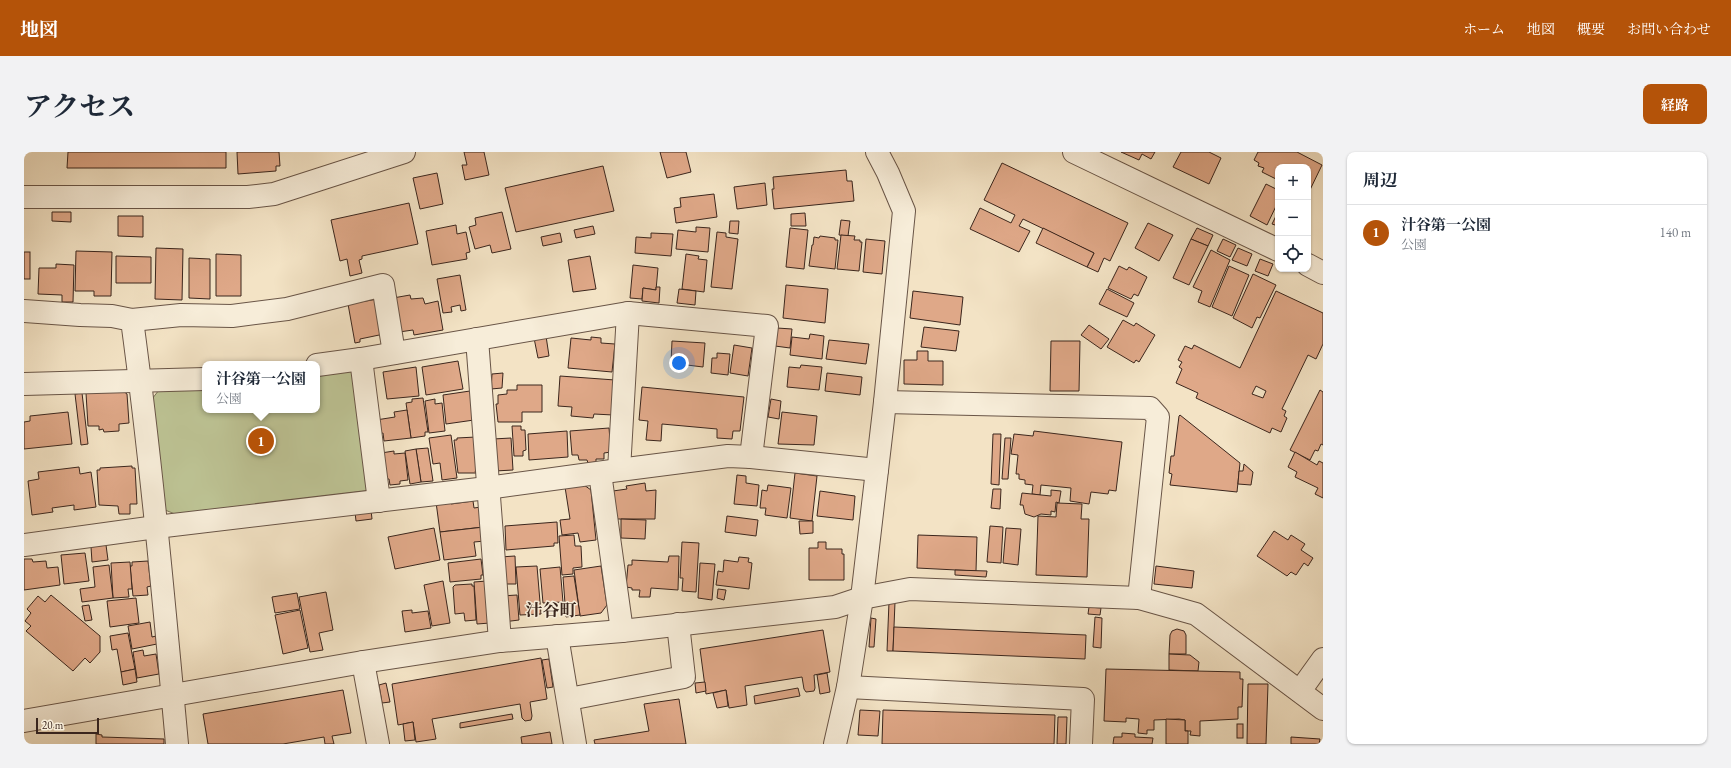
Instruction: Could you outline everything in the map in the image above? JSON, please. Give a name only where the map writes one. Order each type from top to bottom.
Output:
[{"type":"street","points":[[24,196],[248,197],[281,192],[404,152]]},
{"type":"street","points":[[835,744],[848,687],[862,598],[885,402],[904,211],[894,186],[876,152]]},
{"type":"street","points":[[1074,152],[1275,249]]},
{"type":"street","points":[[1311,267],[1323,273]]},
{"type":"street","points":[[24,311],[112,316],[132,320],[181,315],[232,316],[288,309],[383,285],[394,353]]},
{"type":"street","points":[[622,630],[609,471],[628,314]]},
{"type":"street","points":[[320,365],[628,314],[767,326],[751,457]]},
{"type":"street","points":[[132,320],[156,527],[177,744]]},
{"type":"street","points":[[477,339],[487,488],[500,641]]},
{"type":"street","points":[[361,359],[379,501]]},
{"type":"street","points":[[24,384],[202,379]]},
{"type":"street","points":[[885,402],[1150,408],[1158,417],[1139,598]]},
{"type":"street","points":[[24,545],[156,527],[487,488],[728,456],[877,470]]},
{"type":"street","points":[[24,722],[363,662],[500,641],[622,630],[835,607],[862,598],[910,589],[1139,598],[1196,614],[1323,709]]},
{"type":"street","points":[[569,699],[684,677],[678,624]]},
{"type":"street","points":[[557,636],[569,699],[575,744]]},
{"type":"street","points":[[1300,691],[1323,659]]},
{"type":"street","points":[[363,662],[378,744]]},
{"type":"street","points":[[848,687],[1082,699],[1081,744]]},
{"type":"green space","points":[[347,369],[356,374],[372,484],[366,491],[175,514],[165,510],[152,399],[159,390],[202,388],[202,413],[320,413],[320,373]]},
{"type":"building","points":[[68,152],[226,152],[226,168],[67,168]]},
{"type":"building","points":[[237,152],[279,152],[280,166],[276,166],[276,171],[238,174]]},
{"type":"building","points":[[464,152],[484,152],[489,175],[465,180],[462,165],[467,165]]},
{"type":"building","points":[[660,152],[686,152],[691,172],[667,178]]},
{"type":"building","points":[[1121,152],[1155,152],[1151,159],[1142,154],[1139,160]]},
{"type":"building","points":[[1181,152],[1209,152],[1221,158],[1209,184],[1173,167]]},
{"type":"building","points":[[1258,152],[1297,152],[1322,165],[1311,188],[1311,164],[1275,164],[1275,178],[1262,172],[1264,168],[1258,166],[1259,163],[1254,160]]},
{"type":"building","points":[[1002,163],[1128,223],[1110,261],[1104,258],[1098,272],[1087,267],[1094,253],[1023,219],[1019,226],[1030,231],[1019,252],[970,229],[980,208],[1011,223],[1015,215],[984,200]]},
{"type":"building","points":[[603,166],[614,211],[516,232],[505,188]]},
{"type":"building","points":[[846,170],[847,181],[852,181],[854,201],[774,209],[772,189],[774,189],[773,177]]},
{"type":"building","points":[[437,173],[443,204],[420,209],[413,178]]},
{"type":"building","points":[[765,183],[767,205],[737,209],[734,187]]},
{"type":"building","points":[[1266,184],[1275,188],[1275,208],[1267,225],[1250,216]]},
{"type":"building","points":[[714,194],[717,217],[676,223],[674,208],[681,207],[680,198]]},
{"type":"building","points":[[409,203],[418,244],[362,256],[362,259],[359,260],[362,273],[350,276],[347,259],[340,261],[331,220]]},
{"type":"building","points":[[52,212],[71,212],[71,222],[52,221]]},
{"type":"building","points":[[502,212],[511,249],[492,253],[490,245],[475,249],[469,227],[476,225],[475,218]]},
{"type":"building","points":[[805,213],[806,226],[791,226],[791,214]]},
{"type":"building","points":[[118,216],[143,216],[143,237],[118,236]]},
{"type":"building","points":[[1275,218],[1275,225],[1272,224]]},
{"type":"building","points":[[841,220],[850,221],[848,236],[839,235]]},
{"type":"building","points":[[730,221],[739,221],[738,234],[729,233]]},
{"type":"building","points":[[1148,223],[1173,235],[1159,261],[1135,248]]},
{"type":"building","points":[[456,225],[457,234],[466,232],[470,252],[466,253],[467,259],[432,265],[426,231]]},
{"type":"building","points":[[593,226],[595,234],[576,238],[574,230]]},
{"type":"building","points":[[696,227],[710,228],[708,252],[676,249],[678,230],[696,232]]},
{"type":"building","points":[[790,228],[808,230],[804,269],[786,267]]},
{"type":"building","points":[[1043,228],[1094,253],[1087,267],[1036,243]]},
{"type":"building","points":[[1197,228],[1213,235],[1208,246],[1191,239]]},
{"type":"building","points":[[717,232],[726,233],[726,237],[738,239],[732,289],[711,287]]},
{"type":"building","points":[[560,233],[562,242],[543,246],[541,237]]},
{"type":"building","points":[[651,233],[673,234],[671,256],[635,253],[636,237],[651,238]]},
{"type":"building","points":[[841,235],[855,236],[854,240],[860,240],[860,242],[862,242],[859,271],[837,269]]},
{"type":"building","points":[[820,236],[835,238],[835,240],[838,240],[835,269],[809,266],[814,237],[819,238]]},
{"type":"building","points":[[866,239],[885,241],[882,274],[863,272]]},
{"type":"building","points":[[1191,239],[1208,246],[1189,285],[1173,278]]},
{"type":"building","points":[[1223,239],[1236,245],[1230,257],[1217,251]]},
{"type":"building","points":[[156,248],[183,249],[182,300],[155,299]]},
{"type":"building","points":[[1238,248],[1252,254],[1247,266],[1232,260]]},
{"type":"building","points":[[1211,250],[1230,260],[1210,307],[1198,302],[1202,291],[1193,287]]},
{"type":"building","points":[[76,251],[112,252],[111,296],[94,296],[94,291],[75,291]]},
{"type":"building","points":[[24,252],[30,252],[30,279],[24,279]]},
{"type":"building","points":[[216,254],[241,255],[241,296],[216,296]]},
{"type":"building","points":[[686,254],[699,256],[698,259],[707,260],[704,292],[682,289]]},
{"type":"building","points":[[116,256],[151,257],[151,283],[116,283]]},
{"type":"building","points":[[590,256],[596,289],[573,292],[568,260]]},
{"type":"building","points":[[189,258],[210,259],[210,299],[189,298]]},
{"type":"building","points":[[1260,259],[1273,264],[1268,276],[1255,271]]},
{"type":"building","points":[[56,264],[74,265],[73,302],[62,302],[62,295],[38,294],[39,268],[56,268]]},
{"type":"building","points":[[633,265],[658,268],[656,290],[643,288],[642,299],[630,298]]},
{"type":"building","points":[[1119,266],[1127,270],[1129,267],[1147,277],[1138,296],[1134,294],[1131,299],[1108,288]]},
{"type":"building","points":[[1229,266],[1249,275],[1232,316],[1212,307]]},
{"type":"building","points":[[1253,274],[1276,285],[1260,318],[1257,317],[1252,328],[1233,318]]},
{"type":"building","points":[[460,275],[466,310],[461,311],[460,305],[451,307],[452,312],[443,313],[437,279]]},
{"type":"building","points":[[786,285],[828,289],[825,323],[783,318]]},
{"type":"building","points":[[656,287],[660,287],[659,303],[642,301],[643,288],[656,290]]},
{"type":"building","points":[[679,289],[696,291],[695,305],[677,303]]},
{"type":"building","points":[[1107,289],[1134,303],[1127,317],[1099,304]]},
{"type":"building","points":[[913,291],[963,297],[960,325],[910,318]]},
{"type":"building","points":[[1276,291],[1323,313],[1323,344],[1316,359],[1308,355],[1282,409],[1286,411],[1284,416],[1287,418],[1281,432],[1272,428],[1270,433],[1196,398],[1198,393],[1176,383],[1182,369],[1179,367],[1182,362],[1178,360],[1185,346],[1192,349],[1194,345],[1240,368]],"holes":[[[1256,386],[1266,391],[1263,398],[1252,394]]]},
{"type":"building","points":[[410,295],[411,299],[423,298],[425,304],[438,301],[443,330],[414,335],[413,330],[399,332],[393,298]]},
{"type":"building","points":[[378,299],[384,334],[360,339],[360,342],[355,343],[348,304]]},
{"type":"building","points":[[1123,320],[1134,326],[1136,323],[1155,335],[1139,362],[1136,360],[1134,363],[1107,347]]},
{"type":"building","points":[[1089,325],[1109,339],[1101,349],[1081,335]]},
{"type":"building","points":[[924,327],[959,331],[956,351],[921,347]]},
{"type":"building","points":[[777,328],[792,329],[790,348],[775,346]]},
{"type":"building","points":[[810,334],[824,336],[822,359],[790,355],[792,337],[809,339]]},
{"type":"building","points":[[546,336],[549,356],[538,358],[534,338]]},
{"type":"building","points":[[591,337],[601,338],[601,343],[615,344],[612,372],[568,368],[571,338],[591,340]]},
{"type":"building","points":[[829,340],[869,344],[866,364],[826,359]]},
{"type":"building","points":[[672,341],[705,343],[703,367],[671,363]]},
{"type":"building","points":[[1051,341],[1080,341],[1079,391],[1050,391]]},
{"type":"building","points":[[734,345],[752,348],[748,376],[730,373]]},
{"type":"building","points":[[917,351],[928,351],[928,361],[943,361],[943,385],[904,384],[904,360],[917,360]]},
{"type":"building","points":[[717,353],[730,354],[728,375],[711,373],[712,358],[717,358]]},
{"type":"building","points":[[458,361],[463,389],[426,395],[422,367]]},
{"type":"building","points":[[801,365],[822,367],[819,390],[787,387],[789,367],[800,368]]},
{"type":"building","points":[[416,367],[419,396],[387,399],[383,372]]},
{"type":"building","points":[[503,373],[502,388],[491,389],[492,374]]},
{"type":"building","points":[[827,373],[862,377],[860,395],[825,391]]},
{"type":"building","points":[[560,376],[615,380],[613,415],[594,414],[593,418],[571,416],[572,407],[558,406]]},
{"type":"building","points":[[517,385],[542,385],[542,412],[522,412],[522,422],[498,422],[496,404],[498,404],[498,395],[507,394],[507,390],[517,390]]},
{"type":"building","points":[[642,387],[744,397],[740,431],[733,431],[732,439],[717,438],[717,429],[662,424],[661,441],[646,440],[648,421],[639,420]]},
{"type":"building","points":[[1320,390],[1323,392],[1323,445],[1321,444],[1318,451],[1315,450],[1310,460],[1290,450]]},
{"type":"building","points":[[123,391],[127,394],[129,423],[119,424],[119,431],[104,432],[103,429],[99,430],[99,426],[88,426],[86,393]]},
{"type":"building","points":[[470,391],[474,420],[446,424],[443,395]]},
{"type":"building","points":[[82,393],[88,444],[81,445],[75,394]]},
{"type":"building","points":[[423,398],[428,432],[425,432],[425,436],[411,438],[406,403],[412,402],[412,399]]},
{"type":"building","points":[[435,399],[435,404],[442,403],[445,431],[429,433],[425,401]]},
{"type":"building","points":[[771,399],[781,401],[779,419],[768,417]]},
{"type":"building","points":[[407,410],[411,438],[384,441],[383,433],[378,434],[376,420],[395,417],[394,412]]},
{"type":"building","points":[[68,412],[72,444],[24,449],[24,422],[30,421],[30,416]]},
{"type":"building","points":[[782,412],[817,416],[814,445],[778,444]]},
{"type":"building","points":[[1180,415],[1240,463],[1237,492],[1170,485],[1172,474],[1169,473],[1171,456],[1174,456]]},
{"type":"building","points":[[512,426],[521,426],[521,430],[525,430],[526,450],[523,451],[523,456],[514,456]]},
{"type":"building","points":[[609,428],[611,452],[604,453],[604,459],[596,459],[596,462],[588,463],[587,460],[579,460],[578,455],[572,455],[570,431]]},
{"type":"building","points":[[567,431],[568,457],[529,460],[528,434]]},
{"type":"building","points":[[1034,431],[1122,442],[1116,491],[1109,490],[1108,494],[1091,492],[1089,504],[1070,501],[1071,488],[1041,485],[1040,495],[1032,494],[1033,485],[1025,484],[1025,480],[1019,479],[1019,474],[1016,474],[1018,455],[1011,454],[1014,434],[1033,436]]},
{"type":"building","points":[[993,434],[1001,434],[999,485],[991,484]]},
{"type":"building","points":[[451,435],[457,478],[442,480],[440,463],[433,464],[429,438]]},
{"type":"building","points":[[476,437],[478,471],[475,471],[476,473],[458,473],[454,440],[457,440],[457,438]]},
{"type":"building","points":[[511,438],[513,470],[495,471],[493,439]]},
{"type":"building","points":[[1005,438],[1011,438],[1008,479],[1002,479]]},
{"type":"building","points":[[428,448],[433,481],[421,482],[416,449]]},
{"type":"building","points":[[416,449],[421,482],[410,484],[405,451]]},
{"type":"building","points":[[394,451],[394,454],[405,453],[408,480],[400,481],[400,484],[390,485],[389,479],[384,479],[381,453]]},
{"type":"building","points":[[1295,452],[1317,465],[1319,461],[1323,463],[1323,498],[1315,494],[1318,488],[1295,477],[1297,472],[1288,467]]},
{"type":"building","points":[[1244,464],[1253,472],[1251,485],[1238,484],[1239,471],[1243,471]]},
{"type":"building","points":[[132,466],[132,468],[135,468],[137,504],[130,504],[130,514],[119,514],[118,506],[99,505],[97,470],[100,470],[100,468]]},
{"type":"building","points":[[79,467],[80,474],[91,472],[96,507],[74,510],[74,505],[52,508],[53,512],[32,515],[28,481],[39,479],[38,472]]},
{"type":"building","points":[[795,473],[817,476],[812,521],[790,518]]},
{"type":"building","points":[[737,475],[746,476],[746,483],[759,485],[757,506],[734,504]]},
{"type":"building","points":[[645,483],[646,491],[656,490],[655,519],[616,519],[613,491],[627,489],[626,486]]},
{"type":"building","points":[[584,485],[591,490],[596,540],[580,542],[578,533],[562,535],[560,520],[570,519],[565,487]]},
{"type":"building","points":[[768,485],[791,488],[787,518],[765,515],[766,508],[760,508],[762,490],[767,491]]},
{"type":"building","points":[[993,489],[1001,489],[1000,509],[991,508]]},
{"type":"building","points":[[1051,490],[1061,491],[1059,503],[1056,502],[1055,512],[1051,511],[1051,515],[1041,514],[1034,517],[1025,514],[1023,505],[1020,505],[1022,493],[1051,496]]},
{"type":"building","points":[[820,491],[855,496],[853,520],[817,516]]},
{"type":"building","points":[[451,500],[451,504],[473,501],[474,508],[481,507],[483,527],[440,532],[436,502]]},
{"type":"building","points":[[1057,503],[1082,504],[1081,519],[1089,519],[1087,577],[1036,575],[1038,516],[1056,517]]},
{"type":"building","points":[[371,510],[372,519],[356,521],[355,512]]},
{"type":"building","points":[[727,516],[758,520],[756,536],[725,532]]},
{"type":"building","points":[[621,519],[646,520],[645,539],[621,538]]},
{"type":"building","points":[[799,521],[813,521],[813,533],[800,534]]},
{"type":"building","points":[[557,522],[558,543],[554,543],[554,546],[506,550],[505,526]]},
{"type":"building","points":[[990,526],[1003,527],[1001,563],[987,562]]},
{"type":"building","points":[[484,527],[485,541],[474,542],[476,556],[444,560],[440,532]]},
{"type":"building","points":[[434,528],[440,560],[395,569],[388,537]]},
{"type":"building","points":[[1006,528],[1021,529],[1018,565],[1003,563]]},
{"type":"building","points":[[1274,531],[1288,540],[1291,535],[1305,544],[1301,550],[1313,558],[1308,566],[1304,563],[1296,575],[1291,572],[1287,576],[1257,556]]},
{"type":"building","points":[[574,535],[575,546],[581,546],[582,567],[573,568],[573,574],[562,575],[559,536]]},
{"type":"building","points":[[918,535],[977,537],[976,571],[917,568]]},
{"type":"building","points":[[682,542],[699,543],[696,592],[682,591],[683,578],[680,578]]},
{"type":"building","points":[[818,542],[826,542],[826,549],[842,549],[842,554],[844,554],[844,580],[809,580],[809,548],[818,548]]},
{"type":"building","points":[[106,545],[108,560],[92,562],[91,547]]},
{"type":"building","points":[[85,553],[89,581],[64,584],[61,555]]},
{"type":"building","points":[[515,556],[516,584],[502,584],[500,557]]},
{"type":"building","points":[[669,556],[679,556],[678,590],[651,588],[650,597],[639,597],[640,590],[632,590],[632,588],[626,587],[628,565],[632,565],[632,560],[668,562]]},
{"type":"building","points":[[739,557],[749,558],[748,562],[752,563],[749,589],[716,585],[718,571],[723,572],[724,560],[738,562]]},
{"type":"building","points":[[24,559],[32,559],[33,562],[46,561],[47,568],[58,567],[60,585],[24,590]]},
{"type":"building","points":[[481,559],[483,575],[481,575],[481,579],[450,582],[448,563]]},
{"type":"building","points":[[148,561],[151,586],[147,587],[148,595],[133,596],[130,566],[132,566],[132,562]]},
{"type":"building","points":[[130,562],[132,589],[128,589],[129,597],[113,598],[111,563]]},
{"type":"building","points":[[700,563],[715,564],[712,600],[698,598]]},
{"type":"building","points":[[109,565],[113,598],[82,602],[80,589],[95,587],[93,567]]},
{"type":"building","points":[[537,566],[541,614],[520,615],[516,567]]},
{"type":"building","points":[[601,566],[607,605],[601,613],[580,616],[574,570]]},
{"type":"building","points":[[1156,566],[1194,571],[1192,588],[1154,584]]},
{"type":"building","points":[[560,567],[563,602],[543,603],[540,569]]},
{"type":"building","points":[[955,570],[987,571],[986,577],[955,575]]},
{"type":"building","points":[[574,576],[580,615],[566,617],[563,577]]},
{"type":"building","points":[[443,581],[450,623],[432,626],[424,585]]},
{"type":"building","points":[[487,581],[490,623],[477,624],[474,582]]},
{"type":"building","points":[[472,584],[472,586],[474,586],[476,620],[465,621],[464,613],[455,614],[453,587],[455,585]]},
{"type":"building","points":[[718,589],[726,590],[724,600],[717,598]]},
{"type":"building","points":[[326,592],[333,630],[319,633],[323,650],[310,652],[299,597]]},
{"type":"building","points":[[297,593],[300,609],[275,613],[272,597]]},
{"type":"building","points":[[51,595],[100,636],[100,652],[90,663],[85,658],[73,671],[26,631],[31,626],[25,621],[31,613],[27,609],[38,596],[45,602]]},
{"type":"building","points":[[517,595],[519,620],[503,622],[501,596]]},
{"type":"building","points":[[136,598],[139,623],[110,627],[107,601]]},
{"type":"building","points":[[889,602],[895,602],[893,651],[887,651]]},
{"type":"building","points":[[89,605],[92,620],[85,621],[82,606]]},
{"type":"building","points":[[1089,607],[1101,608],[1100,615],[1088,614]]},
{"type":"building","points":[[300,610],[308,648],[283,654],[275,615]]},
{"type":"building","points":[[412,610],[412,613],[428,611],[431,628],[405,632],[402,611]]},
{"type":"building","points":[[1095,617],[1102,618],[1101,648],[1093,647]]},
{"type":"building","points":[[871,618],[876,619],[874,647],[869,647]]},
{"type":"building","points":[[150,622],[152,637],[156,636],[157,644],[132,649],[128,626]]},
{"type":"building","points":[[894,627],[1086,635],[1085,659],[893,651]]},
{"type":"building","points":[[1177,629],[1184,631],[1186,635],[1186,654],[1169,654],[1170,635],[1172,631]]},
{"type":"building","points":[[823,630],[830,672],[814,675],[814,691],[806,692],[802,677],[745,686],[747,705],[729,708],[726,690],[706,694],[700,649]]},
{"type":"building","points":[[128,633],[135,669],[121,672],[117,649],[112,650],[110,636]]},
{"type":"building","points":[[143,650],[144,656],[156,654],[159,674],[137,678],[133,652]]},
{"type":"building","points":[[1169,654],[1190,655],[1199,662],[1198,671],[1169,670]]},
{"type":"building","points":[[541,658],[547,699],[530,702],[532,716],[531,720],[525,721],[522,718],[520,704],[432,719],[436,739],[416,742],[413,722],[398,725],[392,684]]},
{"type":"building","points":[[549,659],[553,687],[547,688],[542,660]]},
{"type":"building","points":[[135,669],[137,682],[123,685],[121,672]]},
{"type":"building","points":[[1106,669],[1240,672],[1240,679],[1243,679],[1242,707],[1238,707],[1238,719],[1200,721],[1200,736],[1190,735],[1191,731],[1185,731],[1185,720],[1179,719],[1154,720],[1154,730],[1147,730],[1147,734],[1138,733],[1139,719],[1126,718],[1126,722],[1104,721]]},
{"type":"building","points":[[827,673],[830,692],[820,694],[817,675]]},
{"type":"building","points":[[705,682],[706,691],[696,693],[695,683]]},
{"type":"building","points":[[386,683],[390,702],[382,703],[379,685]]},
{"type":"building","points":[[1248,684],[1268,684],[1266,744],[1247,744]]},
{"type":"building","points":[[798,688],[800,696],[755,704],[754,696]]},
{"type":"building","points":[[343,690],[351,733],[332,736],[334,744],[325,744],[324,737],[283,744],[208,744],[203,714]]},
{"type":"building","points":[[726,690],[728,706],[717,708],[713,693]]},
{"type":"building","points":[[679,699],[686,744],[595,744],[594,740],[649,731],[644,704]]},
{"type":"building","points":[[860,710],[880,711],[878,736],[858,735]]},
{"type":"building","points":[[883,710],[1055,715],[1054,744],[882,744]]},
{"type":"building","points":[[512,714],[513,719],[460,728],[460,723]]},
{"type":"building","points":[[1058,717],[1067,717],[1066,744],[1057,744]]},
{"type":"building","points":[[1166,719],[1185,720],[1185,731],[1188,731],[1188,744],[1166,744]]},
{"type":"building","points":[[413,722],[415,740],[405,741],[403,724]]},
{"type":"building","points":[[1237,724],[1243,724],[1243,738],[1237,738]]},
{"type":"building","points":[[550,732],[552,744],[522,744],[521,737]]},
{"type":"building","points":[[1122,733],[1135,734],[1135,737],[1153,738],[1152,744],[1113,744],[1114,737],[1122,737]]},
{"type":"building","points":[[96,734],[102,735],[102,737],[164,739],[164,744],[96,744]]},
{"type":"building","points":[[1291,737],[1320,739],[1319,744],[1291,744]]},
{"type":"place","name":"汁谷第一公園","points":[[261,441]]},
{"type":"district","name":"汁谷町","points":[[551,610]]}]
